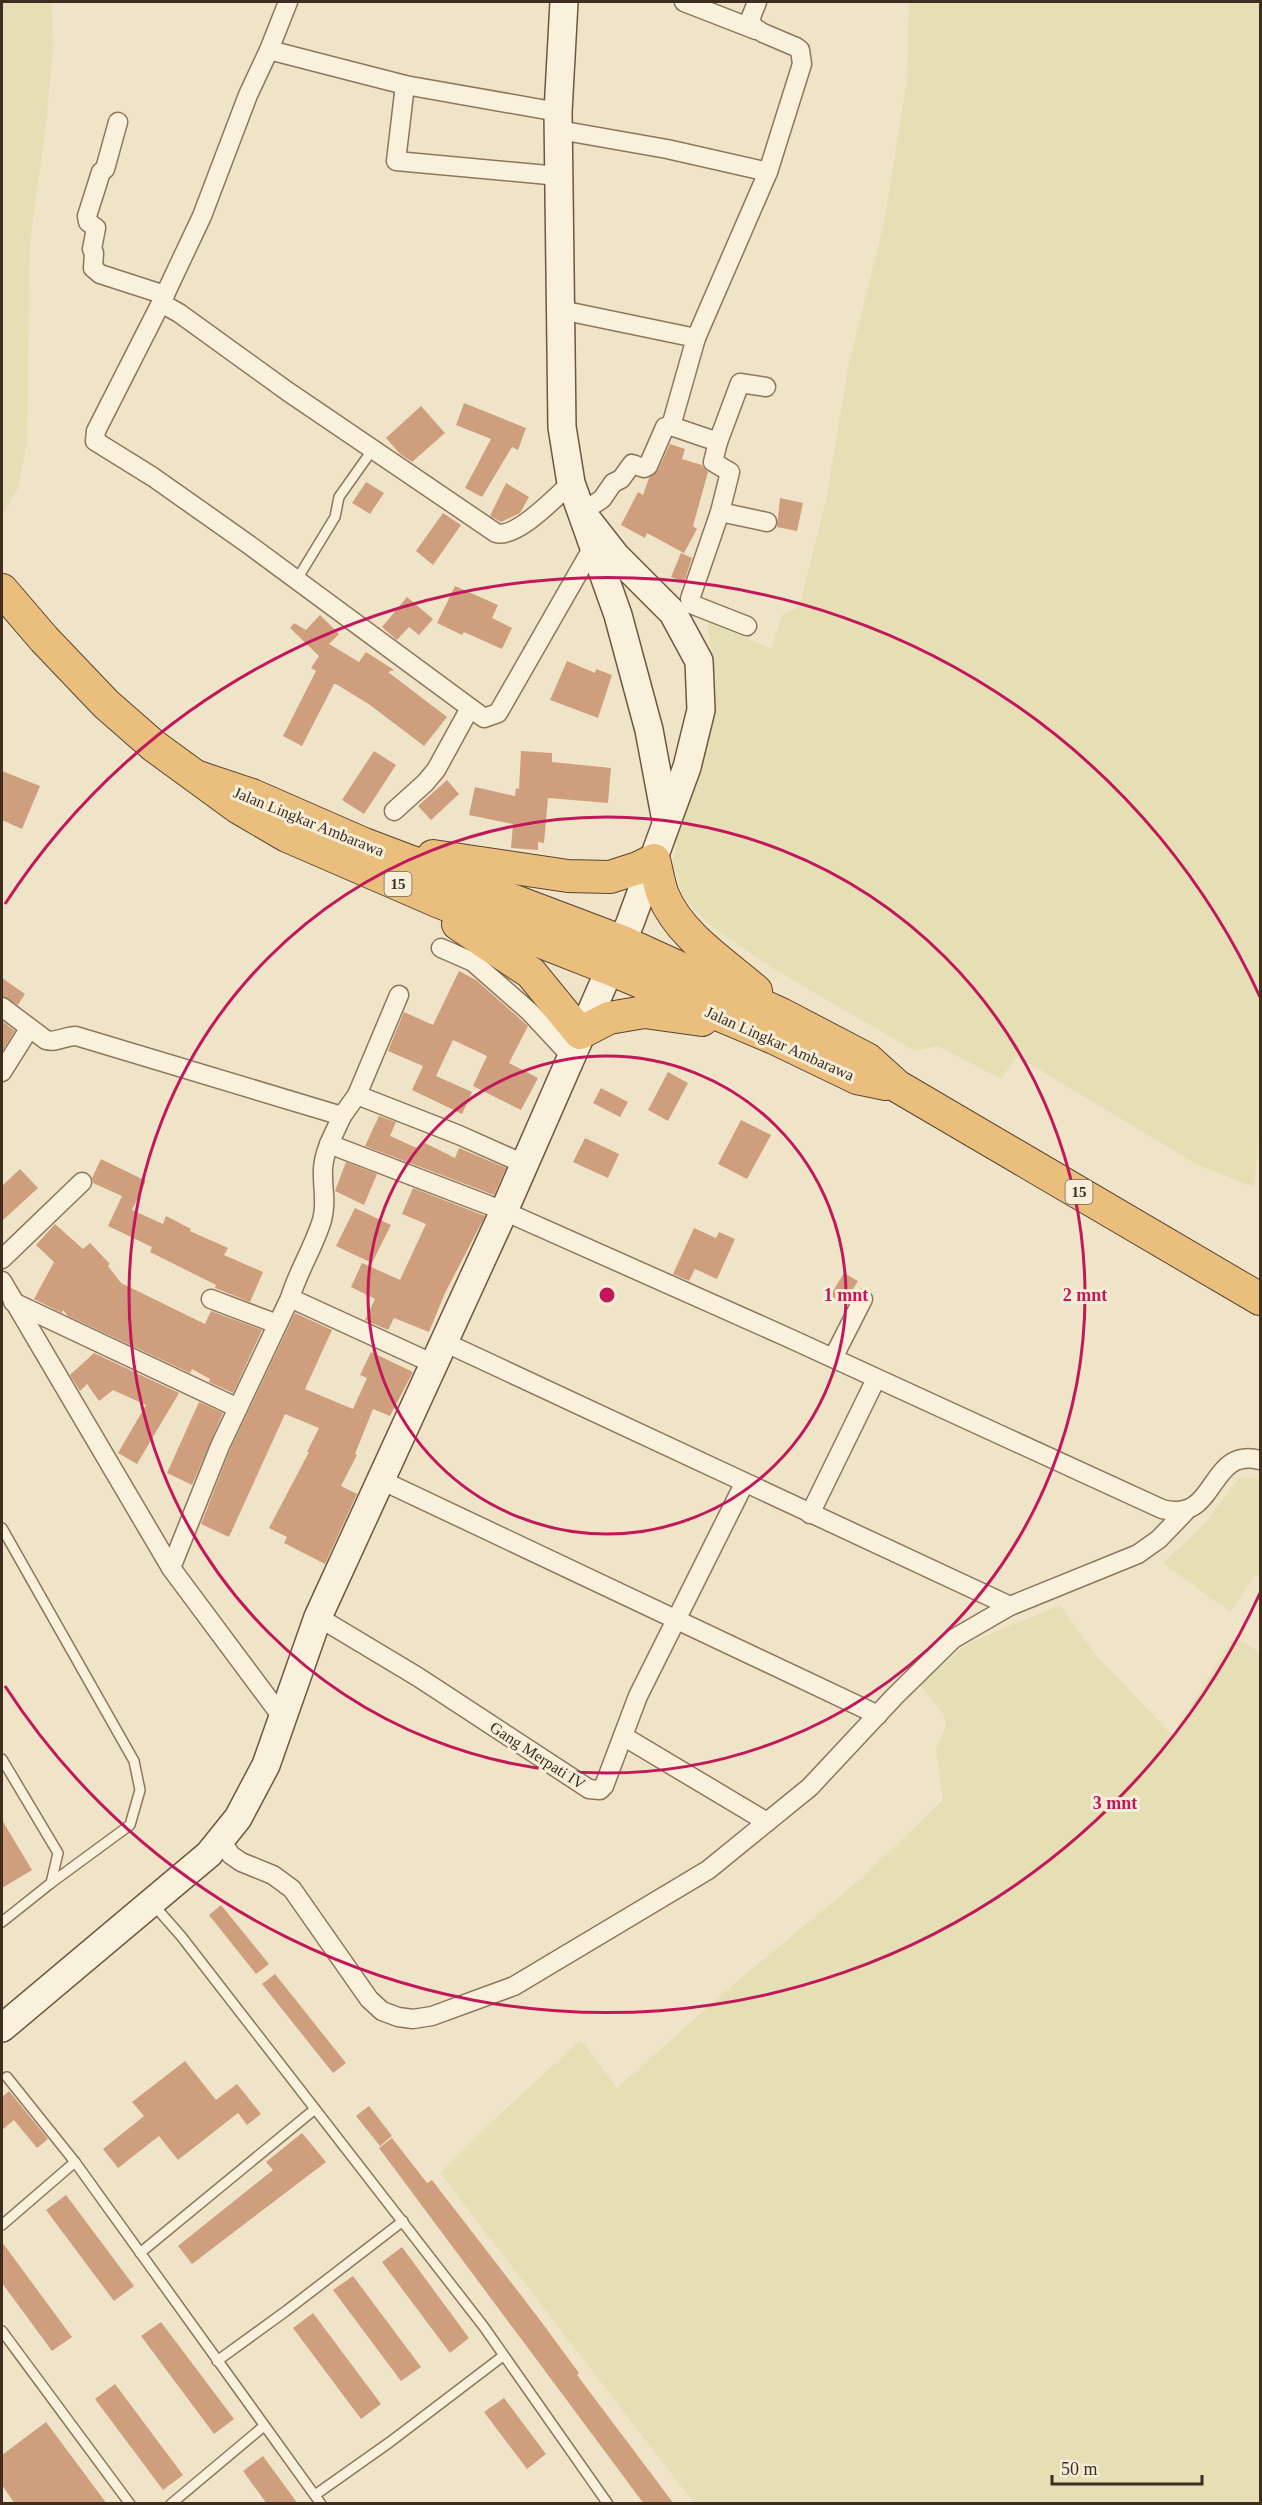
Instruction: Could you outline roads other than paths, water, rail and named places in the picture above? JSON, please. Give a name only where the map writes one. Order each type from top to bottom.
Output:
[{"type":"highway","name":"Jalan Lingkar Ambarawa","points":[[2,590],[106,704],[154,746],[198,777],[252,795],[358,855],[616,956],[778,1026],[867,1059],[897,1086],[1260,1299]]},
{"type":"highway","points":[[358,855],[470,862],[568,876],[610,877],[654,860],[663,895],[678,919],[778,1026]]},
{"type":"highway","points":[[358,855],[531,973],[575,1045],[609,1018],[644,1012],[778,1026]]},
{"type":"main road","points":[[564,2],[559,121],[562,428],[571,483],[618,615],[649,730],[666,821]]},
{"type":"main road","points":[[3,2021],[152,1903],[209,1854],[238,1818],[251,1795],[266,1765],[318,1617],[504,1211],[616,956],[654,860],[687,767],[701,710],[699,661],[673,613],[616,556],[583,513]]},
{"type":"street","points":[[288,2],[270,50],[248,95],[202,216],[163,299],[96,430],[95,441],[153,477],[484,718],[498,713],[593,547]]},
{"type":"street","points":[[671,426],[696,338],[768,172],[802,64],[800,50],[796,47],[684,2]]},
{"type":"street","points":[[756,30],[752,26],[751,17],[757,2]]},
{"type":"street","points":[[270,50],[768,172]]},
{"type":"street","points":[[405,84],[396,161],[559,176]]},
{"type":"street","points":[[118,122],[105,169],[101,172],[87,216],[88,222],[96,228],[92,249],[93,268],[100,274],[163,299],[179,313],[372,449],[459,509],[501,534],[508,534],[519,527],[571,483]]},
{"type":"street","points":[[561,310],[696,338]]},
{"type":"street","points":[[747,626],[691,604],[690,599],[720,512],[730,472],[714,462],[718,442],[740,383],[766,387]]},
{"type":"street","points":[[583,513],[598,503],[613,483],[621,480],[632,464],[644,468],[648,466],[665,427],[671,426],[718,442]]},
{"type":"street","points":[[720,512],[767,522]]},
{"type":"street","points":[[394,811],[426,783],[436,770],[470,708]]},
{"type":"street","points":[[441,948],[472,962],[530,1012],[575,1045]]},
{"type":"street","points":[[171,1568],[220,1446],[317,1235],[326,1203],[323,1171],[330,1144],[342,1116],[357,1095],[399,995]]},
{"type":"street","points":[[2,1007],[29,1029],[52,1042],[67,1036],[76,1036],[342,1116]]},
{"type":"street","points":[[2,1072],[29,1029]]},
{"type":"street","points":[[357,1095],[459,1135],[524,1164]]},
{"type":"street","points":[[330,1144],[504,1211],[833,1358],[1162,1509],[1185,1512]]},
{"type":"street","points":[[2,1259],[82,1182]]},
{"type":"street","points":[[2,1281],[171,1568],[282,1717]]},
{"type":"street","points":[[290,1298],[439,1353],[744,1484],[1010,1606]]},
{"type":"street","points":[[211,1299],[277,1324]]},
{"type":"street","points":[[833,1358],[863,1299]]},
{"type":"street","points":[[13,1302],[238,1408]]},
{"type":"street","points":[[810,1514],[876,1379]]},
{"type":"street","points":[[221,1841],[231,1855],[241,1862],[273,1875],[292,1889],[376,2005],[382,2010],[398,2017],[413,2019],[432,2016],[514,1986],[708,1870],[810,1787],[953,1639],[1010,1606],[1138,1554],[1159,1539],[1185,1512],[1195,1506],[1227,1466],[1239,1460],[1260,1460]]},
{"type":"street","points":[[381,1480],[878,1715]]},
{"type":"street","name":"Gang Merpati IV","points":[[318,1617],[418,1677],[589,1789],[600,1790],[604,1786],[638,1696],[744,1484]]},
{"type":"street","points":[[623,1736],[767,1822]]},
{"type":"lane","points":[[296,580],[335,518],[339,497],[372,449]]},
{"type":"lane","points":[[2,1528],[134,1761],[140,1790],[130,1825],[2,1922]]},
{"type":"lane","points":[[2,1759],[58,1853],[51,1883]]},
{"type":"lane","points":[[152,1903],[182,1936],[484,2327],[502,2356],[608,2504]]},
{"type":"lane","points":[[7,2077],[75,2162],[318,2499],[502,2356]]},
{"type":"lane","points":[[140,2253],[315,2109]]},
{"type":"lane","points":[[2,2226],[75,2162]]},
{"type":"lane","points":[[217,2361],[403,2222]]},
{"type":"lane","points":[[2,2331],[130,2504]]},
{"type":"lane","points":[[171,2504],[264,2426]]}]
